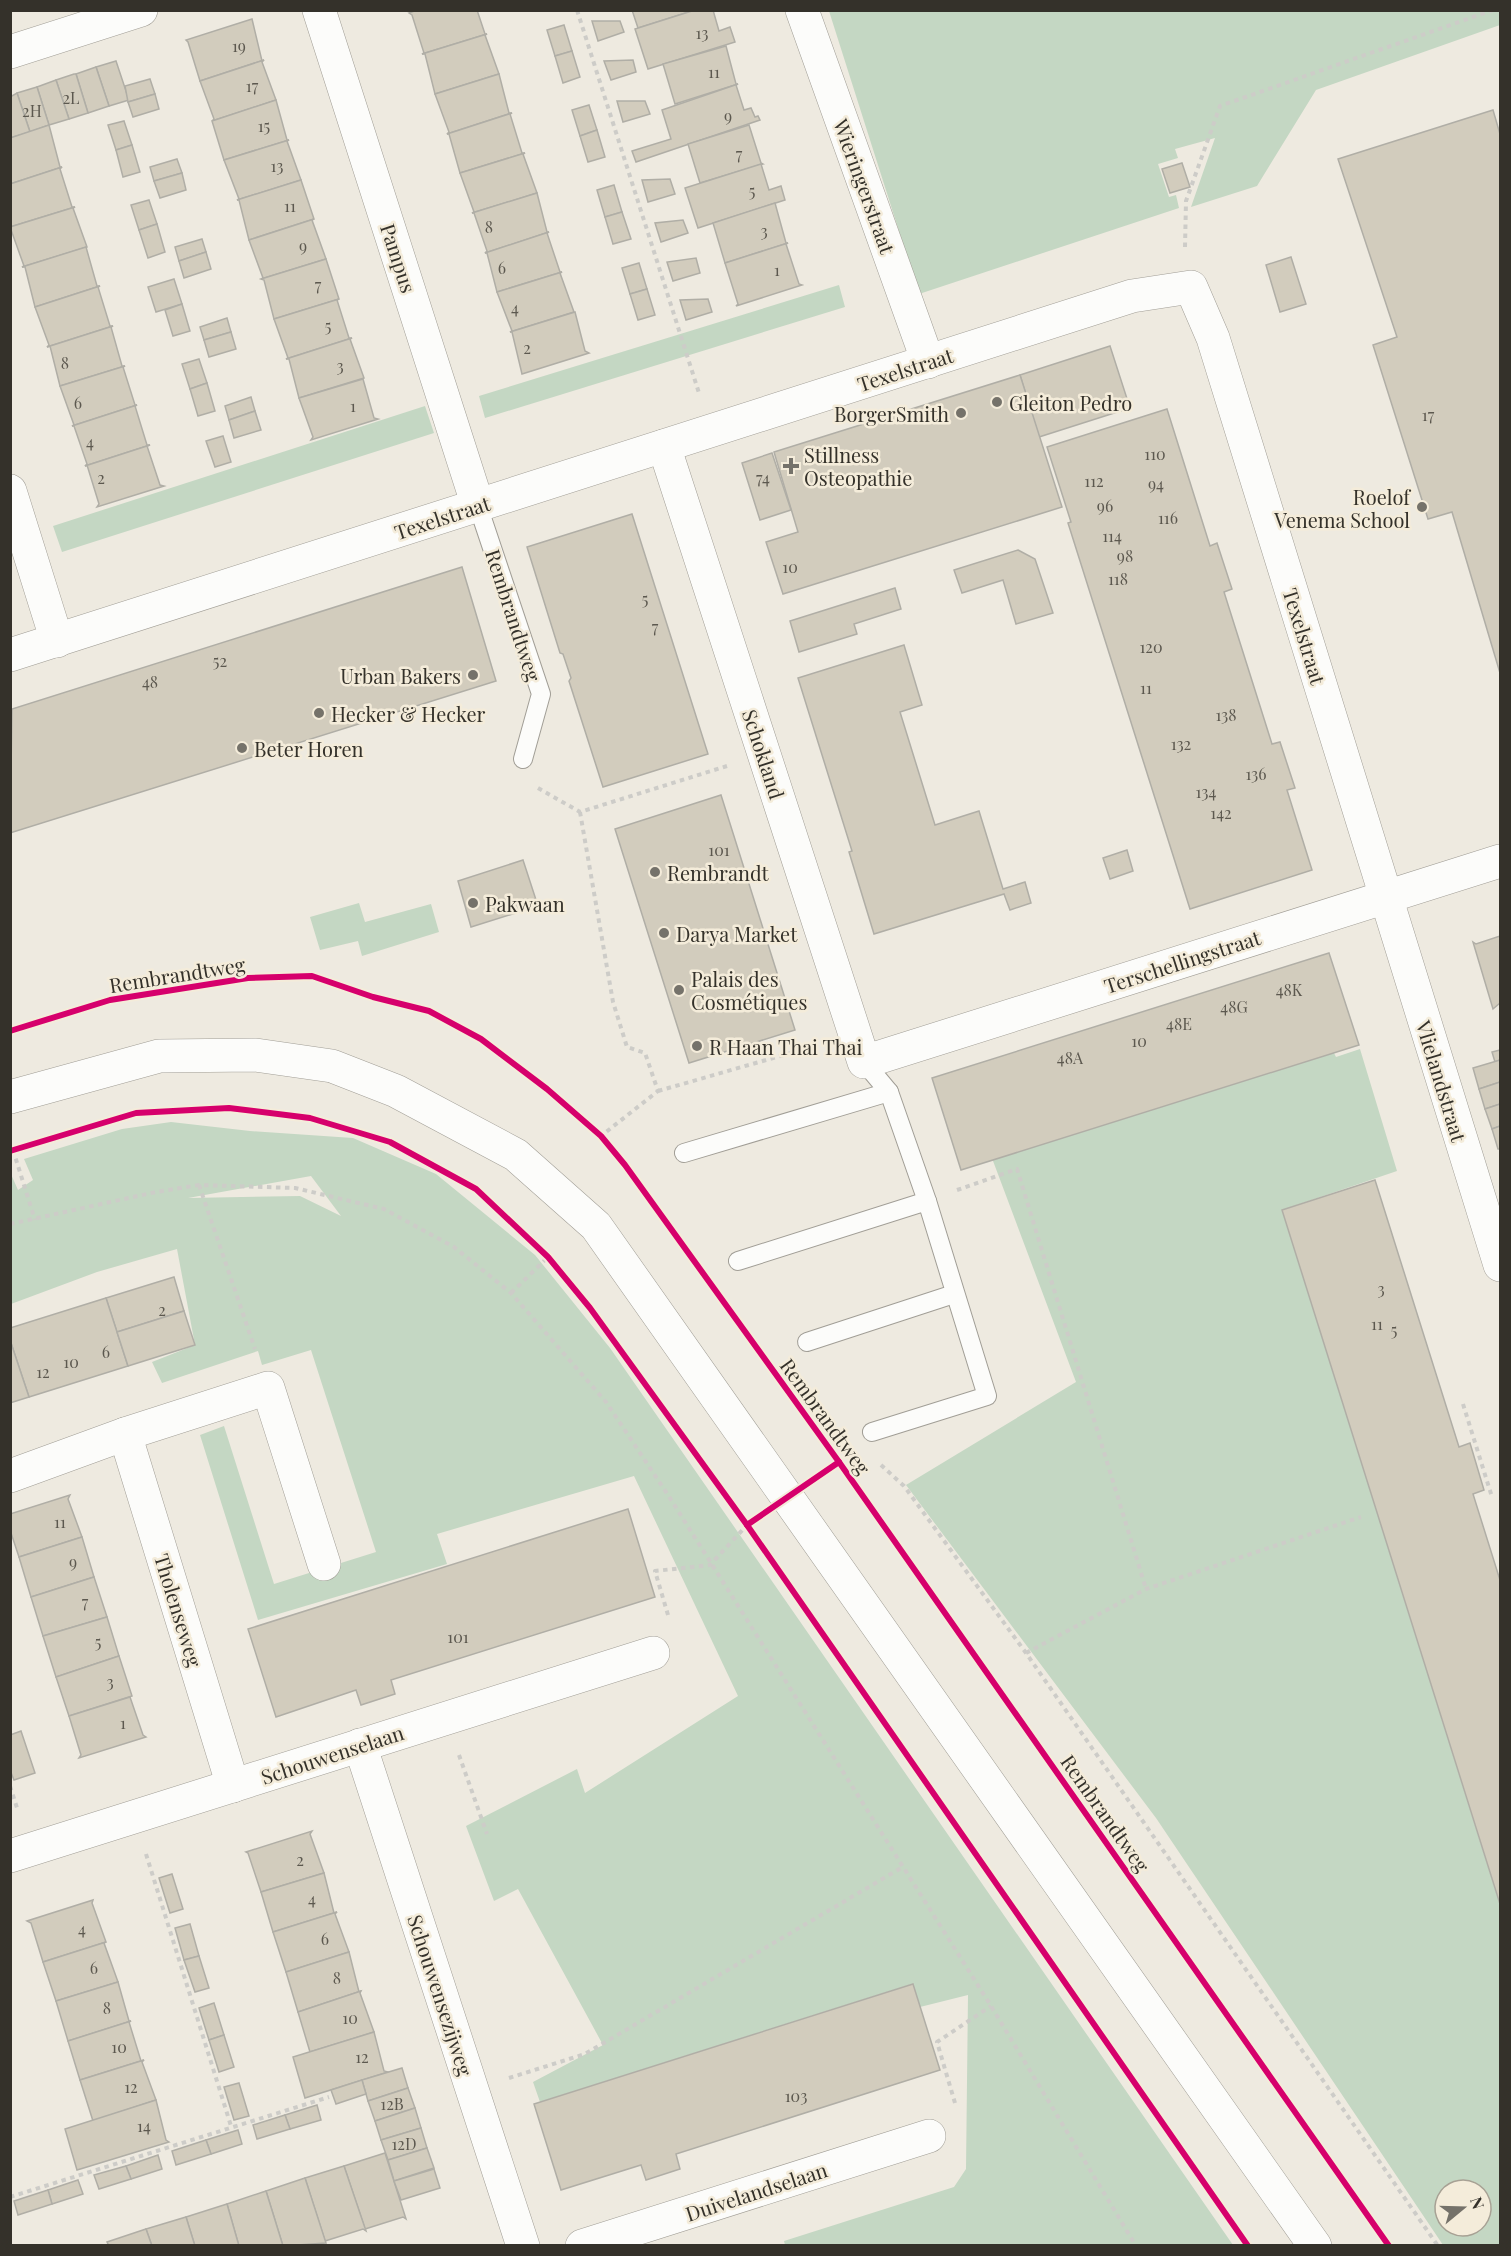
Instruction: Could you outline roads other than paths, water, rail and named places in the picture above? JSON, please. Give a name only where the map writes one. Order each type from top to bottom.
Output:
[{"type":"street","points":[[10,52],[141,10]]},
{"type":"street","name":"Pampus","points":[[319,10],[478,506]]},
{"type":"street","name":"Wieringerstraat","points":[[802,10],[928,362]]},
{"type":"street","name":"Texelstraat","points":[[10,655],[1132,296],[1191,287],[1213,338],[1384,897]]},
{"type":"street","name":"Schokland","points":[[664,446],[859,1048]]},
{"type":"street","points":[[10,491],[57,641]]},
{"type":"street","name":"Terschellingstraat","points":[[859,1048],[1384,897],[1500,861]]},
{"type":"street","name":"Vlielandstraat","points":[[1384,897],[1500,1265]]},
{"type":"street","points":[[10,1097],[159,1056],[256,1055],[332,1066],[396,1091],[516,1155],[596,1226],[1315,2246]]},
{"type":"street","points":[[10,1476],[125,1434],[268,1388],[324,1564]]},
{"type":"street","name":"Tholenseweg","points":[[125,1434],[233,1786]]},
{"type":"street","name":"Schouwenselaan","points":[[10,1856],[653,1653]]},
{"type":"street","name":"Schouwensezijweg","points":[[360,1745],[523,2246]]},
{"type":"street","name":"Duivelandselaan","points":[[582,2246],[651,2235],[929,2136]]},
{"type":"lane","name":"Rembrandtweg","points":[[478,506],[540,694],[523,759]]},
{"type":"lane","points":[[859,1048],[890,1092],[927,1201],[987,1396],[872,1432]]},
{"type":"lane","points":[[684,1153],[890,1092]]},
{"type":"lane","points":[[738,1261],[927,1201]]},
{"type":"lane","points":[[807,1342],[954,1294]]},
{"type":"place","name":"Gleiton Pedro","points":[[997,402]]},
{"type":"place","name":"BorgerSmith","points":[[961,413]]},
{"type":"place","name":"Stillness Osteopathie","points":[[791,466]]},
{"type":"place","name":"Roelof Venema School","points":[[1422,507]]},
{"type":"place","name":"Urban Bakers","points":[[473,675]]},
{"type":"place","name":"Hecker & Hecker","points":[[319,713]]},
{"type":"place","name":"Beter Horen","points":[[242,748]]},
{"type":"place","name":"Rembrandt","points":[[655,872]]},
{"type":"place","name":"Pakwaan","points":[[473,903]]},
{"type":"place","name":"Darya Market","points":[[664,933]]},
{"type":"place","name":"Palais des Cosmétiques","points":[[679,990]]},
{"type":"place","name":"R Haan Thai Thai","points":[[697,1046]]}]
